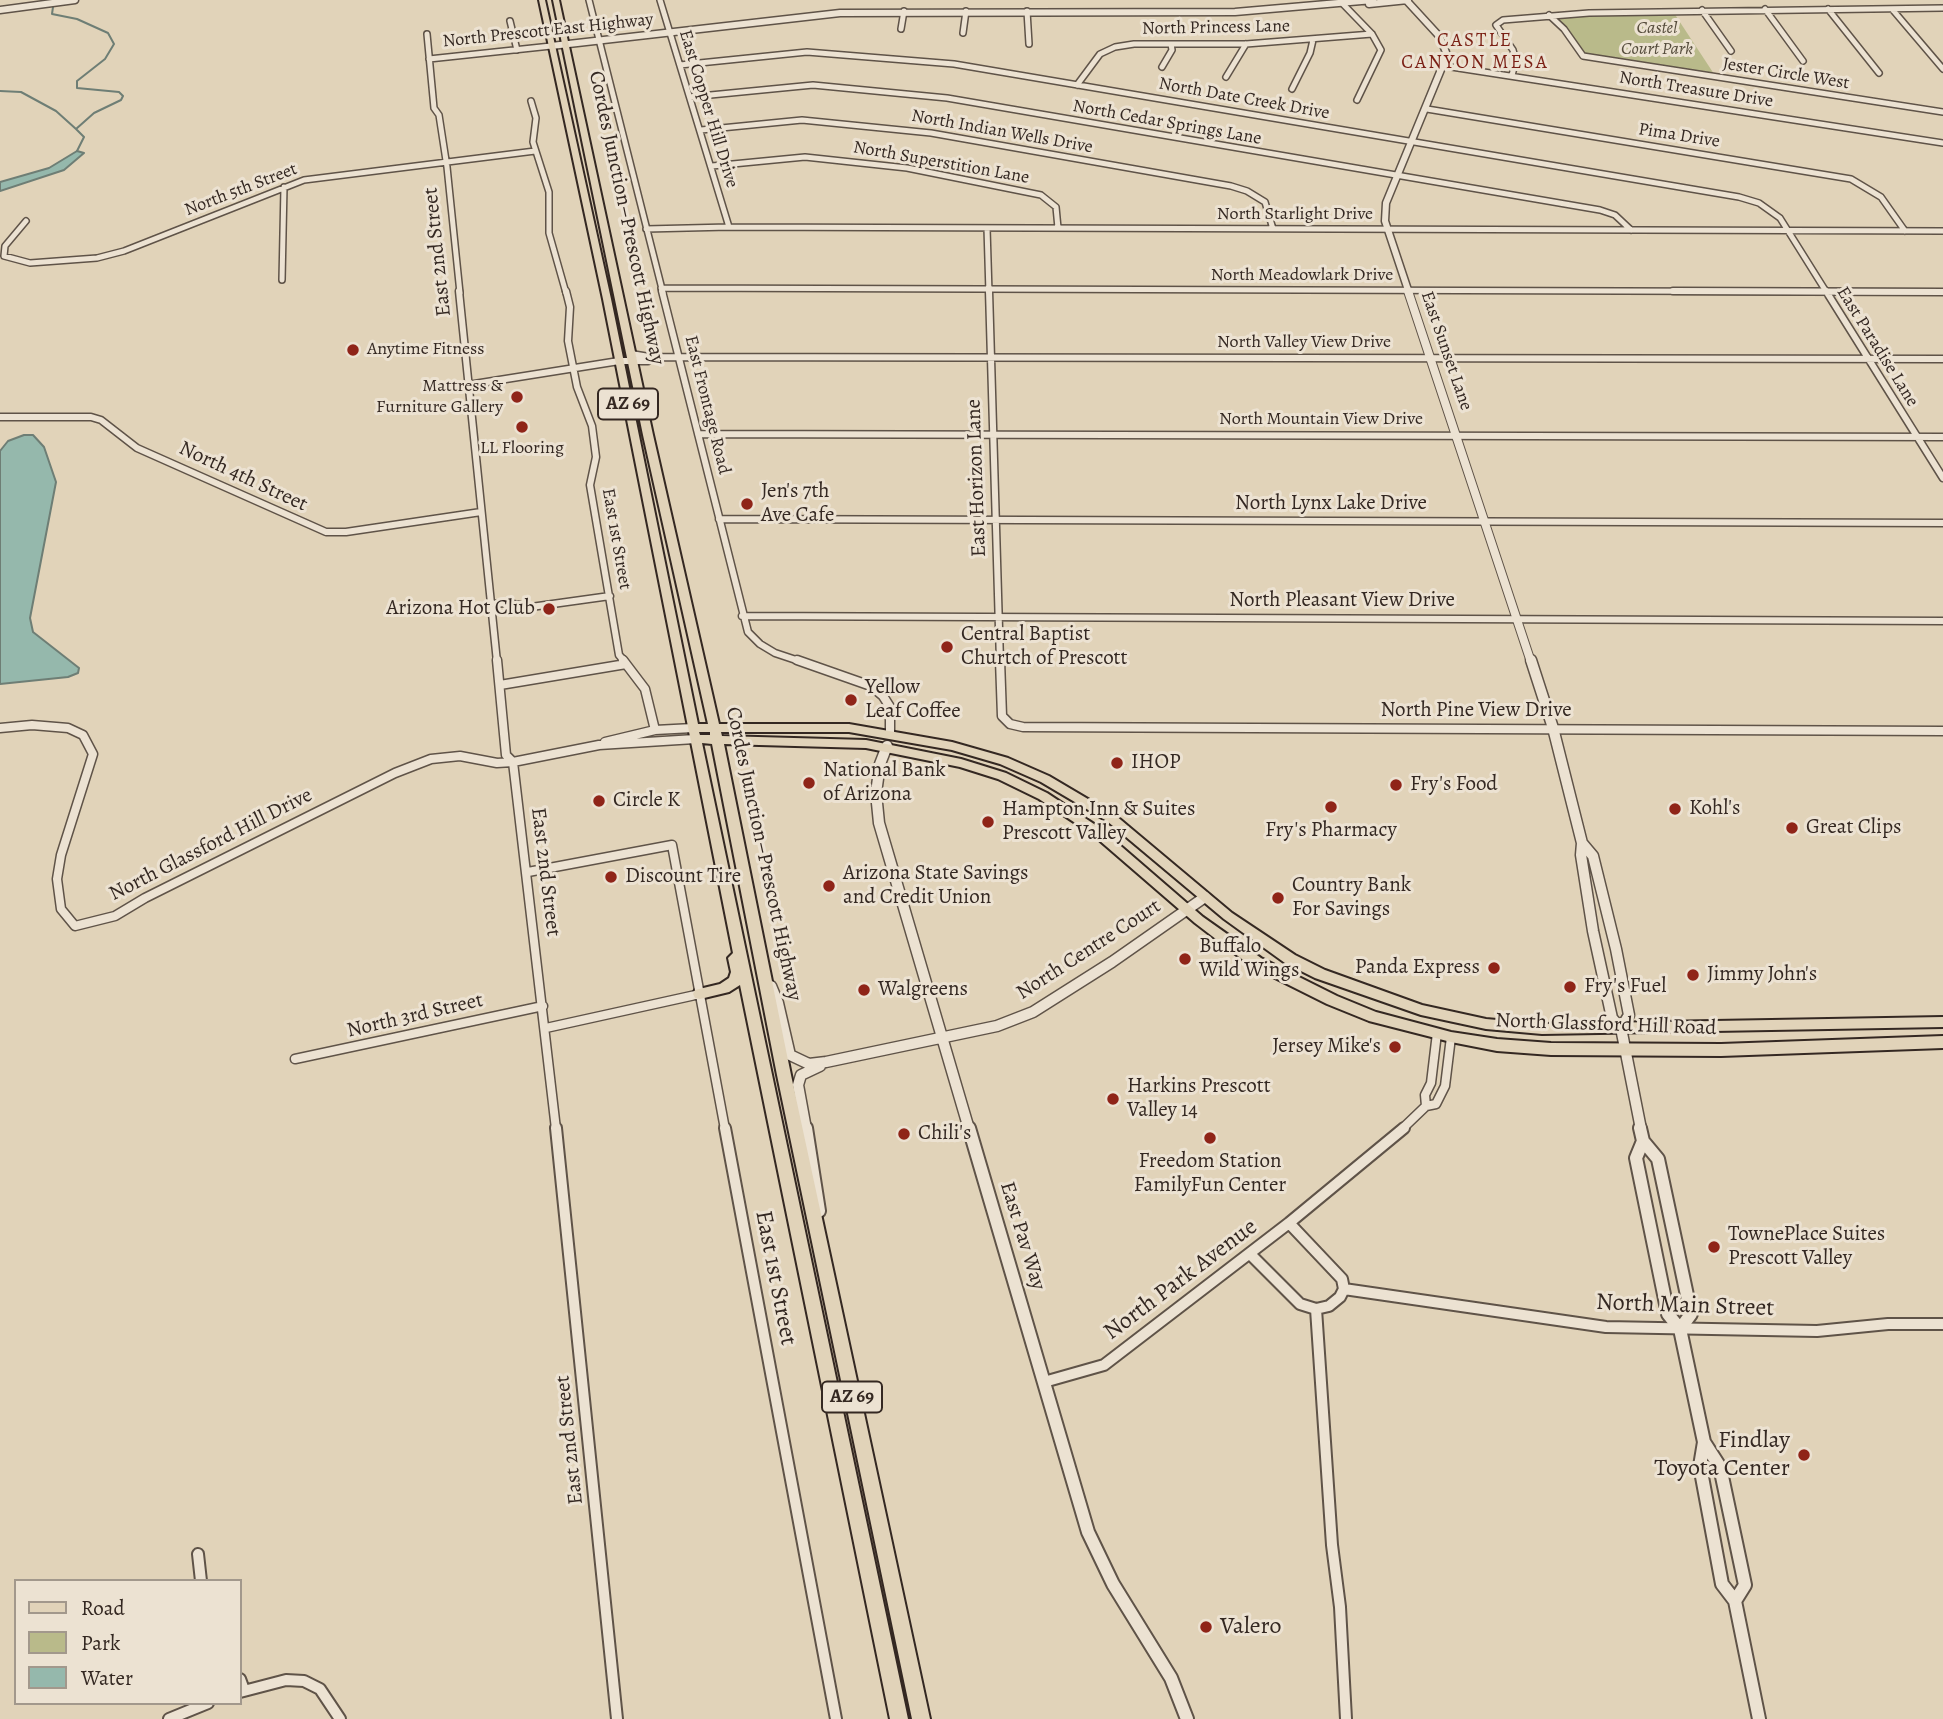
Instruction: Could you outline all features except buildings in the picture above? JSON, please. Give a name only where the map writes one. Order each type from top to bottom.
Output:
[{"type":"main road","name":"Cordes Junction–Prescott Highway","points":[[542,0],[899,1719]]},
{"type":"main road","name":"Cordes Junction–Prescott Highway","points":[[556,0],[716,734],[822,1261],[921,1719]]},
{"type":"main road","name":"North Glassford Hill Drive","points":[[694,734],[849,728],[890,733]]},
{"type":"main road","points":[[831,741],[845,737],[875,739],[890,733]]},
{"type":"main road","name":"North Glassford Hill Road","points":[[890,733],[960,748],[1004,761],[1081,798],[1111,818],[1260,940],[1290,959],[1333,979],[1421,1010],[1516,1027],[1621,1028],[1943,1022]]},
{"type":"main road","name":"North Glassford Hill Drive","points":[[716,734],[887,746]]},
{"type":"main road","points":[[887,746],[908,743],[943,749],[960,748]]},
{"type":"main road","name":"North Glassford Hill Road","points":[[887,746],[1002,776],[1043,796],[1096,831],[1256,962],[1374,1017],[1444,1035],[1520,1047],[1721,1050],[1943,1042]]},
{"type":"main road","points":[[700,993],[724,988],[735,981],[737,972],[720,891],[722,861]]},
{"type":"street","points":[[0,9],[53,0]]},
{"type":"street","points":[[0,9],[75,0]]},
{"type":"street","name":"East Frontage Road","points":[[589,0],[748,632],[760,645],[775,653],[858,680],[883,696],[890,707],[890,733]]},
{"type":"street","name":"East Copper Hill Drive","points":[[660,0],[729,227]]},
{"type":"street","name":"North Prescott East Highway","points":[[1344,5],[1373,0]]},
{"type":"street","points":[[1407,0],[1446,46],[1445,65]]},
{"type":"street","name":"North Prescott East Highway","points":[[429,59],[801,18],[903,12],[1260,14],[1407,0]]},
{"type":"street","points":[[1344,5],[1372,34],[1381,50],[1357,100]]},
{"type":"street","points":[[1512,75],[1516,61],[1513,50],[1496,25],[1503,20],[1549,15],[1702,10],[1943,8]]},
{"type":"street","points":[[1765,9],[1803,61]]},
{"type":"street","points":[[1828,9],[1879,73]]},
{"type":"street","points":[[1892,9],[1943,69]]},
{"type":"street","points":[[1702,10],[1731,51]]},
{"type":"street","points":[[901,29],[903,12]]},
{"type":"street","points":[[963,33],[966,13]]},
{"type":"street","points":[[1027,13],[1029,44]]},
{"type":"street","name":"Jester Circle West","points":[[1549,15],[1564,29],[1583,57],[1943,112]]},
{"type":"street","points":[[510,21],[517,50]]},
{"type":"street","name":"East 2nd Street","points":[[428,34],[435,108],[439,115],[446,161],[506,755],[513,762],[546,1028],[617,1719]]},
{"type":"street","name":"North Princess Lane","points":[[1077,85],[1100,54],[1115,47],[1245,44],[1372,34]]},
{"type":"street","points":[[1292,89],[1310,53],[1313,40]]},
{"type":"street","points":[[1162,66],[1172,50],[1171,44]]},
{"type":"street","points":[[1226,77],[1245,44]]},
{"type":"street","name":"North Date Creek Drive","points":[[680,65],[784,54],[829,53],[954,64],[1739,197],[1773,210],[1788,230]]},
{"type":"street","name":"North Treasure Drive","points":[[1445,65],[1943,143]]},
{"type":"street","name":"East Sunset Lane","points":[[1445,65],[1386,203],[1385,221],[1553,729],[1582,843]]},
{"type":"street","name":"North Cedar Springs Lane","points":[[690,97],[813,85],[947,97],[1600,210],[1615,215],[1631,230]]},
{"type":"street","name":"East 1st Street","points":[[531,101],[536,118],[533,142],[549,192],[549,233],[570,307],[568,341],[574,370],[592,426],[596,457],[590,485],[620,655],[645,689],[655,730]]},
{"type":"street","name":"Pima Drive","points":[[1427,109],[1851,179],[1881,197],[1905,231]]},
{"type":"street","name":"North Indian Wells Drive","points":[[701,130],[802,120],[931,133],[1231,186],[1247,191],[1265,202],[1273,229]]},
{"type":"street","name":"North 5th Street","points":[[26,222],[5,246],[2,257],[30,263],[97,258],[124,251],[284,187],[322,176],[535,151]]},
{"type":"street","name":"North Superstition Lane","points":[[712,166],[805,157],[907,168],[1041,195],[1056,207],[1058,229]]},
{"type":"street","points":[[282,280],[284,187]]},
{"type":"street","name":"North Starlight Drive","points":[[646,229],[729,227],[1943,231]]},
{"type":"street","name":"East Horizon Lane","points":[[987,228],[1002,716],[1010,724]]},
{"type":"street","name":"East Paradise Lane","points":[[1788,230],[1943,478]]},
{"type":"street","name":"North Meadowlark Drive","points":[[661,288],[1943,292]]},
{"type":"street","name":"North Valley View Drive","points":[[468,385],[574,370],[632,358],[679,356],[1943,359]]},
{"type":"street","name":"North Valley View Drive","points":[[583,368],[612,368],[622,375]]},
{"type":"street","name":"North 4th Street","points":[[0,417],[91,417],[101,420],[136,448],[326,532],[346,532],[481,512]]},
{"type":"street","name":"North Mountain View Drive","points":[[698,434],[1943,437]]},
{"type":"street","name":"North Lynx Lake Drive","points":[[719,519],[1943,523]]},
{"type":"street","points":[[491,604],[507,603],[531,607],[610,596]]},
{"type":"street","name":"North Pleasant View Drive","points":[[742,616],[1943,621]]},
{"type":"street","points":[[500,685],[626,664]]},
{"type":"street","name":"North Pine View Drive","points":[[1010,724],[1023,727],[1943,731]]},
{"type":"street","name":"North Glassford Hill Drive","points":[[0,728],[32,725],[68,728],[83,735],[93,754],[61,855],[57,879],[61,909],[75,926],[115,916],[168,886],[395,773],[423,762],[460,756],[497,763],[513,762],[599,745],[694,734]]},
{"type":"street","name":"North Glassford Hill Drive","points":[[599,745],[617,737],[655,730],[694,734]]},
{"type":"street","name":"East Pav Way","points":[[887,746],[880,764],[876,793],[879,823],[1088,1532],[1113,1584],[1171,1678],[1187,1719]]},
{"type":"street","points":[[1582,843],[1581,855],[1593,931],[1612,1018],[1621,1028],[1643,1141],[1658,1159],[1691,1314],[1680,1329]]},
{"type":"street","points":[[1582,843],[1593,856],[1616,949],[1629,1015],[1621,1028]]},
{"type":"street","name":"East 1st Street","points":[[528,872],[672,845],[836,1719]]},
{"type":"street","name":"North Centre Court","points":[[765,973],[778,1003],[790,1055],[809,1064],[826,1062],[997,1026],[1033,1012],[1112,962],[1205,897]]},
{"type":"street","points":[[546,1028],[700,993]]},
{"type":"street","name":"North 3rd Street","points":[[295,1059],[543,1006]]},
{"type":"street","name":"North Park Avenue","points":[[1044,1382],[1104,1365],[1289,1223],[1407,1125],[1426,1106],[1436,1104],[1445,1086],[1444,1035]]},
{"type":"street","name":"North Centre Court","points":[[822,1261],[817,1186],[797,1086],[801,1075],[826,1062]]},
{"type":"street","points":[[1643,1141],[1636,1158],[1668,1314],[1680,1329],[1704,1442],[1720,1467],[1745,1585],[1735,1601]]},
{"type":"street","points":[[1250,1254],[1300,1304],[1316,1309],[1329,1306],[1340,1297],[1344,1289],[1338,1272],[1289,1223]]},
{"type":"street","name":"North Main Street","points":[[1344,1289],[1606,1327],[1817,1331],[1888,1324],[1943,1324]]},
{"type":"street","points":[[1316,1309],[1332,1545],[1340,1607],[1346,1719]]},
{"type":"street","points":[[1704,1442],[1700,1466],[1722,1584],[1735,1601],[1759,1719]]},
{"type":"street","points":[[198,1554],[201,1579]]},
{"type":"street","points":[[242,1687],[286,1680],[304,1681],[320,1689],[340,1719]]},
{"type":"street","points":[[169,1719],[203,1705]]},
{"type":"green space","name":"Castel Court Park","points":[[1672,10],[1716,77],[1583,56],[1549,15]]},
{"type":"water","points":[[77,151],[84,153],[64,170],[0,191],[0,182],[49,168]]},
{"type":"water","points":[[24,435],[33,435],[44,447],[56,482],[30,618],[33,632],[79,668],[78,673],[68,677],[0,684],[0,451],[8,441]]},
{"type":"waterway","points":[[53,7],[52,14],[77,19],[108,33],[114,44],[105,59],[77,81],[77,88],[119,92],[123,96],[121,100],[94,113],[76,129]]},
{"type":"waterway","points":[[0,91],[21,92],[56,111],[76,129]]},
{"type":"waterway","points":[[76,129],[84,137],[77,151]]},
{"type":"place","name":"Anytime Fitness","points":[[353,350]]},
{"type":"place","name":"Mattress & Furniture Gallery","points":[[517,397]]},
{"type":"place","name":"LL Flooring","points":[[522,427]]},
{"type":"place","name":"Jen's 7th Ave Cafe","points":[[747,504]]},
{"type":"place","name":"Arizona Hot Club","points":[[549,609]]},
{"type":"place","name":"Central Baptist Churtch of Prescott","points":[[947,647]]},
{"type":"place","name":"Yellow Leaf Coffee","points":[[851,700]]},
{"type":"place","name":"IHOP","points":[[1117,763]]},
{"type":"place","name":"National Bank of Arizona","points":[[809,783]]},
{"type":"place","name":"Fry's Food","points":[[1396,785]]},
{"type":"place","name":"Circle K","points":[[599,801]]},
{"type":"place","name":"Fry's Pharmacy","points":[[1331,807]]},
{"type":"place","name":"Kohl's","points":[[1675,809]]},
{"type":"place","name":"Hampton Inn & Suites Prescott Valley","points":[[988,822]]},
{"type":"place","name":"Great Clips","points":[[1792,828]]},
{"type":"place","name":"Discount Tire","points":[[611,877]]},
{"type":"place","name":"Arizona State Savings and Credit Union","points":[[829,886]]},
{"type":"place","name":"Country Bank For Savings","points":[[1278,898]]},
{"type":"place","name":"Buffalo Wild Wings","points":[[1185,959]]},
{"type":"place","name":"Panda Express","points":[[1494,968]]},
{"type":"place","name":"Jimmy John's","points":[[1693,975]]},
{"type":"place","name":"Fry's Fuel","points":[[1570,987]]},
{"type":"place","name":"Walgreens","points":[[864,990]]},
{"type":"place","name":"Jersey Mike's","points":[[1395,1047]]},
{"type":"place","name":"Harkins Prescott Valley 14","points":[[1113,1099]]},
{"type":"place","name":"Chili's","points":[[904,1134]]},
{"type":"place","name":"Freedom Station FamilyFun Center","points":[[1210,1138]]},
{"type":"place","name":"TownePlace Suites Prescott Valley","points":[[1714,1247]]},
{"type":"place","name":"Findlay Toyota Center","points":[[1804,1455]]},
{"type":"place","name":"Valero","points":[[1206,1627]]},
{"type":"district","name":"CASTLE CANYON MESA","points":[[1475,52]]}]
